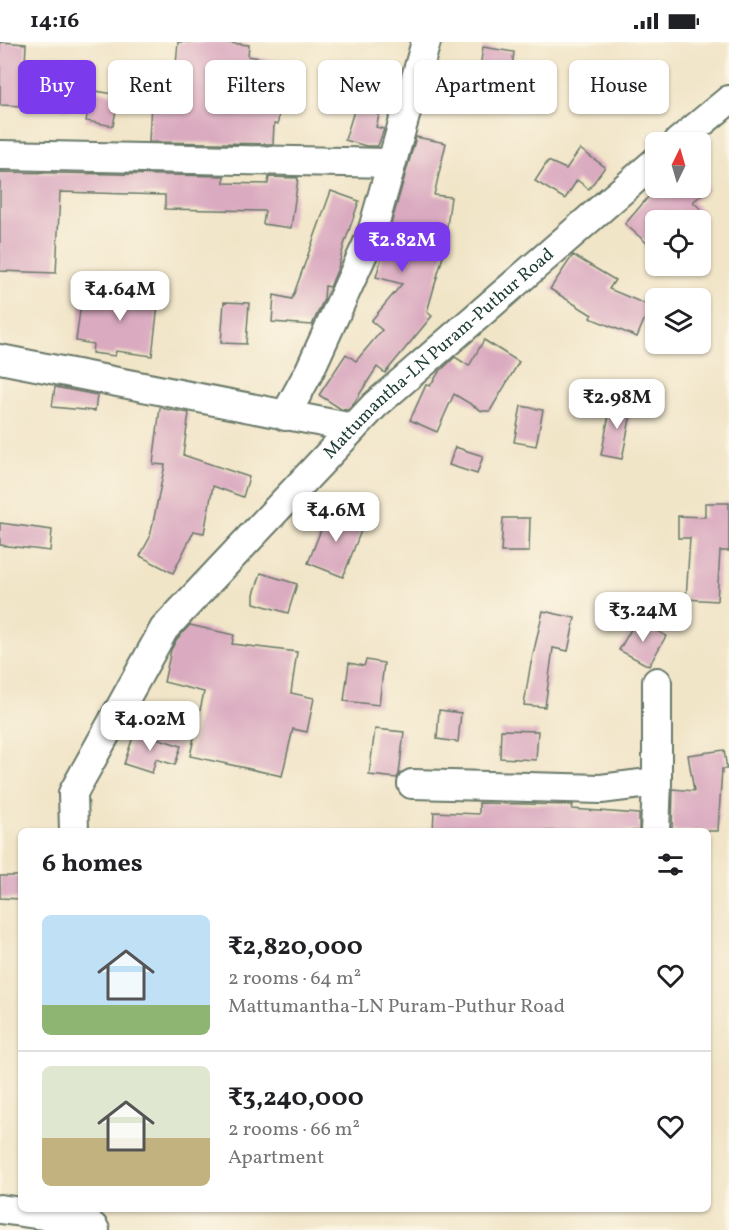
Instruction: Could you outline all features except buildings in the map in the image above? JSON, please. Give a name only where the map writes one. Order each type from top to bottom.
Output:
[{"type":"street","points":[[285,416],[309,372],[371,236],[426,42]]},
{"type":"street","points":[[690,132],[729,100]]},
{"type":"street","points":[[0,155],[391,164]]},
{"type":"street","name":"Mattumantha-LN Puram-Puthur Road","points":[[74,828],[73,793],[164,629],[375,405],[645,171]]},
{"type":"street","points":[[0,359],[353,428]]},
{"type":"street","points":[[655,828],[657,682]]},
{"type":"street","points":[[412,784],[600,789],[657,782]]},
{"type":"street","points":[[0,1209],[18,1212]]},
{"type":"street","points":[[19,1212],[64,1219],[93,1227],[95,1230]]}]
